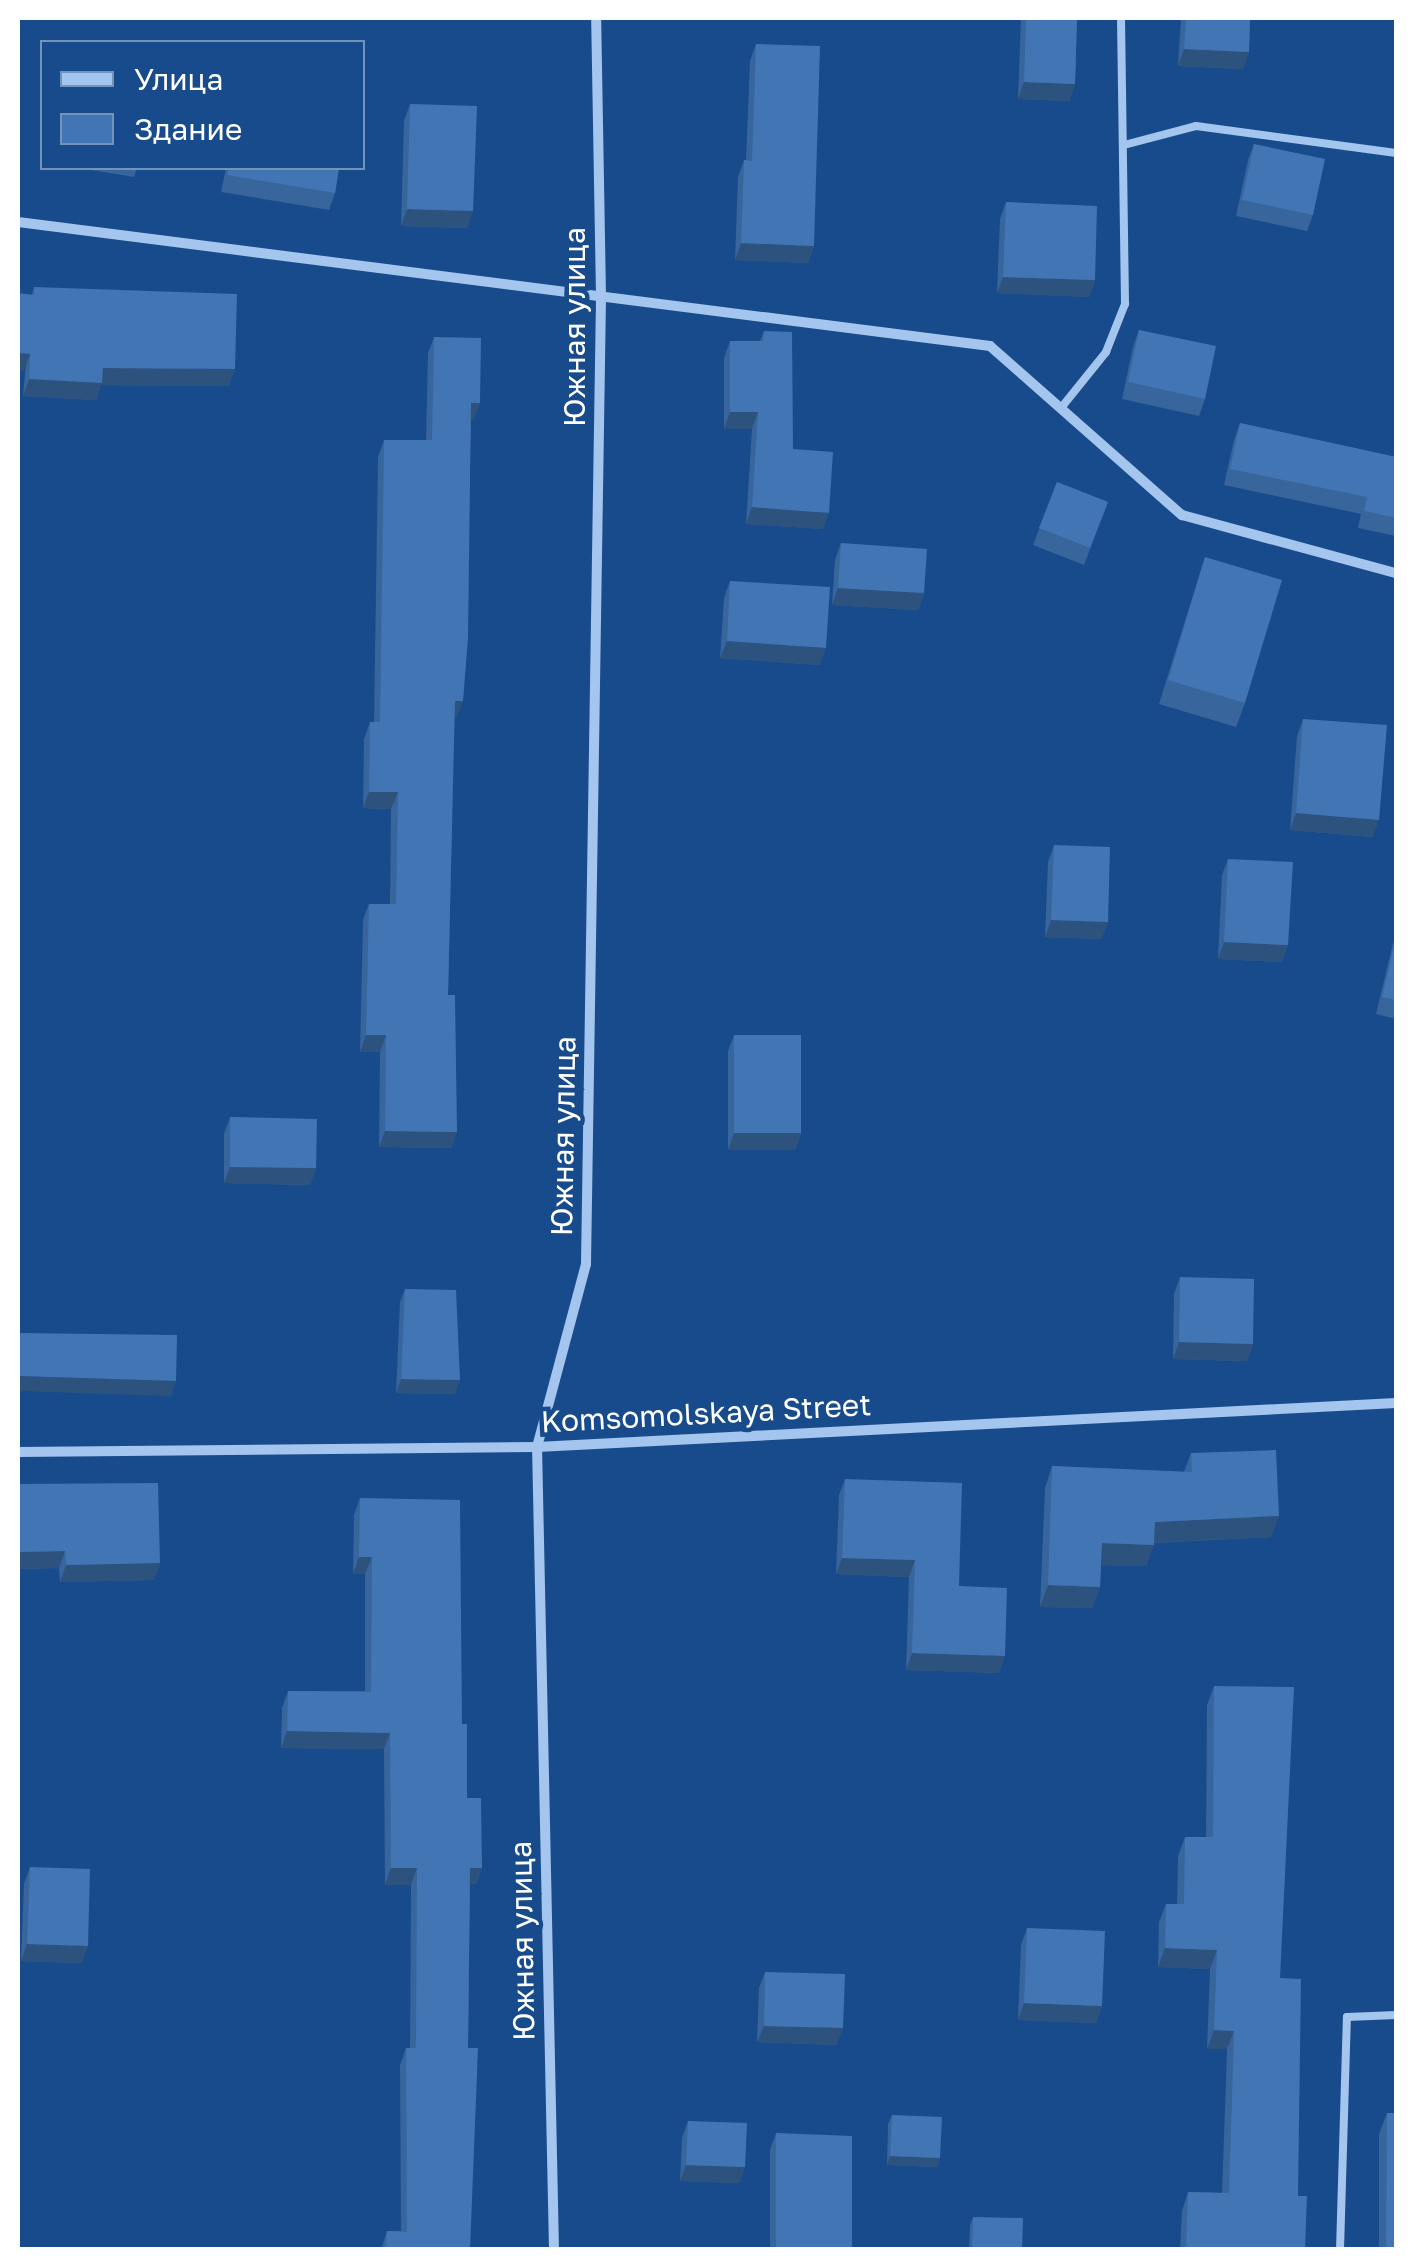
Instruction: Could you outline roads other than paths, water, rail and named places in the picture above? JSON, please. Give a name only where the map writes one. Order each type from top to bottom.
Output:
[{"type":"street","name":"Южная улица","points":[[554,2250],[537,1446],[586,1264],[601,296],[596,18]]},
{"type":"street","points":[[18,222],[990,346],[1182,515],[1396,574]]},
{"type":"street","name":"Komsomolskaya Street","points":[[18,1452],[537,1446],[1396,1403]]},
{"type":"lane","points":[[1061,408],[1106,352],[1125,304],[1121,18]]},
{"type":"lane","points":[[1124,145],[1196,126],[1396,153]]},
{"type":"lane","points":[[1340,2250],[1347,2017],[1396,2015]]}]
